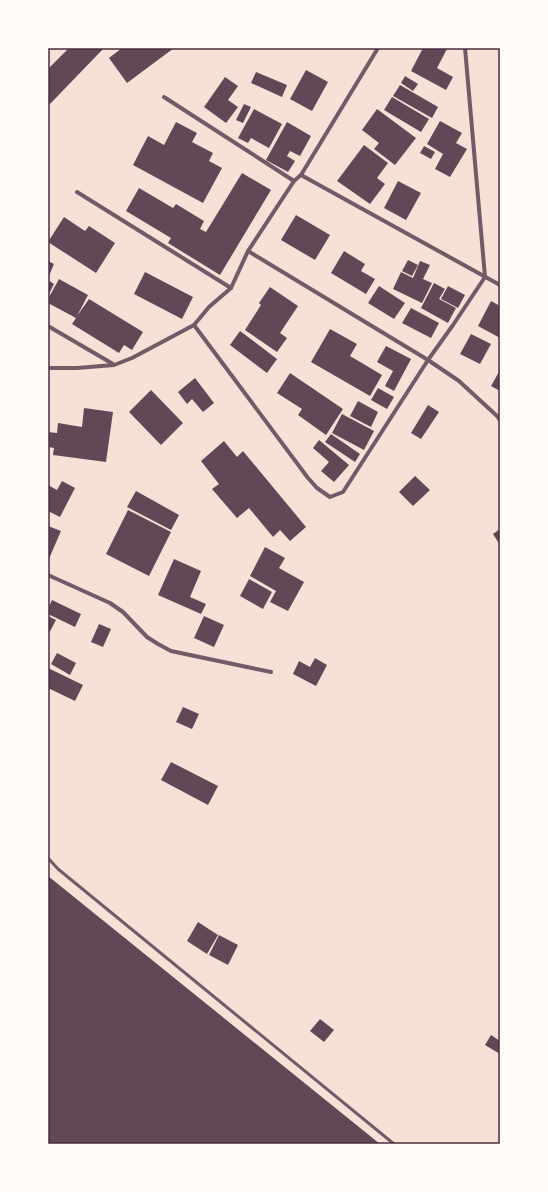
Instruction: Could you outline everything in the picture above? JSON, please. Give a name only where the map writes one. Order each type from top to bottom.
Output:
[{"type":"street","points":[[48,368],[77,368],[114,364],[132,358],[194,326],[209,307],[231,288],[248,252],[294,181],[301,175],[378,48]]},
{"type":"street","points":[[194,326],[308,478],[317,488],[330,497],[343,492],[428,360],[485,277],[465,48]]},
{"type":"street","points":[[164,97],[294,181]]},
{"type":"street","points":[[301,175],[500,285]]},
{"type":"street","points":[[77,192],[231,288]]},
{"type":"street","points":[[248,252],[428,360],[459,381],[500,420]]},
{"type":"street","points":[[48,326],[114,364]]},
{"type":"street","points":[[48,575],[110,603],[123,612],[148,637],[171,651],[271,672]]},
{"type":"lane","points":[[48,858],[58,869],[76,884],[394,1144]]},
{"type":"building","points":[[69,48],[104,48],[48,106],[48,69]]},
{"type":"building","points":[[122,48],[174,48],[127,83],[109,58]]},
{"type":"building","points":[[423,48],[447,49],[437,68],[453,77],[446,90],[411,71]]},
{"type":"building","points":[[306,70],[328,82],[312,111],[290,99]]},
{"type":"building","points":[[256,72],[287,85],[282,97],[251,83]]},
{"type":"building","points":[[405,76],[418,84],[413,91],[401,83]]},
{"type":"building","points":[[225,77],[238,86],[228,100],[238,107],[226,123],[204,107]]},
{"type":"building","points":[[400,85],[438,107],[432,118],[393,96]]},
{"type":"building","points":[[392,97],[429,119],[421,132],[384,110]]},
{"type":"building","points":[[244,104],[251,107],[243,123],[236,120]]},
{"type":"building","points":[[254,109],[282,124],[269,148],[251,138],[248,143],[238,138]]},
{"type":"building","points":[[377,109],[416,138],[395,165],[374,149],[379,143],[362,130]]},
{"type":"building","points":[[440,121],[462,133],[456,143],[467,149],[450,177],[435,169],[443,154],[427,144]]},
{"type":"building","points":[[176,122],[197,133],[192,142],[213,153],[209,161],[222,168],[203,203],[133,165],[148,136],[164,145]]},
{"type":"building","points":[[287,122],[311,136],[300,156],[290,151],[287,156],[295,161],[288,172],[266,160]]},
{"type":"building","points":[[364,145],[388,163],[377,178],[385,184],[370,204],[337,181]]},
{"type":"building","points":[[424,146],[435,152],[431,159],[420,153]]},
{"type":"building","points":[[242,173],[271,190],[220,275],[168,243],[171,238],[126,211],[139,188],[173,208],[176,204],[204,221],[200,229],[206,232]]},
{"type":"building","points":[[398,181],[421,193],[406,220],[384,208]]},
{"type":"building","points":[[296,215],[330,235],[315,260],[281,240]]},
{"type":"building","points":[[64,217],[85,231],[89,226],[115,243],[96,273],[48,242]]},
{"type":"building","points":[[344,251],[365,264],[361,271],[375,279],[366,294],[331,273]]},
{"type":"building","points":[[408,260],[418,265],[412,276],[402,271]]},
{"type":"building","points":[[48,261],[54,264],[49,276],[48,275]]},
{"type":"building","points":[[420,261],[430,265],[423,279],[432,283],[422,303],[393,289],[401,272],[413,278]]},
{"type":"building","points":[[145,272],[193,297],[182,319],[134,294]]},
{"type":"building","points":[[59,279],[88,295],[77,316],[89,299],[143,332],[132,350],[124,345],[119,353],[72,324],[76,318],[48,303],[48,299]]},
{"type":"building","points":[[48,280],[54,284],[48,296]]},
{"type":"building","points":[[434,283],[445,289],[439,299],[456,308],[448,323],[421,308]]},
{"type":"building","points":[[379,286],[405,303],[394,319],[368,303]]},
{"type":"building","points":[[448,286],[465,295],[458,308],[441,299]]},
{"type":"building","points":[[270,287],[298,306],[280,333],[287,338],[277,352],[245,330],[261,305],[259,303]]},
{"type":"building","points":[[491,301],[500,306],[500,338],[478,326]]},
{"type":"building","points":[[411,308],[439,323],[431,338],[402,323]]},
{"type":"building","points":[[330,329],[357,344],[350,356],[382,375],[370,396],[311,362]]},
{"type":"building","points":[[240,331],[277,359],[267,373],[230,345]]},
{"type":"building","points":[[471,334],[491,344],[480,364],[460,354]]},
{"type":"building","points":[[386,346],[411,359],[394,391],[385,386],[393,371],[377,362]]},
{"type":"building","points":[[500,370],[500,391],[491,386]]},
{"type":"building","points":[[290,373],[343,409],[326,435],[298,415],[302,409],[277,393]]},
{"type":"building","points":[[195,378],[214,403],[203,412],[192,399],[187,404],[178,392]]},
{"type":"building","points":[[378,388],[394,397],[387,409],[371,400]]},
{"type":"building","points":[[151,390],[183,423],[161,445],[129,412]]},
{"type":"building","points":[[358,401],[378,412],[371,427],[350,416]]},
{"type":"building","points":[[428,405],[439,412],[421,439],[411,433]]},
{"type":"building","points":[[84,408],[113,412],[106,462],[53,455],[54,448],[48,447],[48,432],[57,433],[58,423],[82,427]]},
{"type":"building","points":[[342,414],[374,431],[364,450],[332,433]]},
{"type":"building","points":[[331,434],[360,454],[355,462],[325,442]]},
{"type":"building","points":[[319,440],[349,465],[334,482],[321,471],[329,462],[313,448]]},
{"type":"building","points":[[224,441],[237,457],[243,451],[306,527],[290,541],[280,530],[273,537],[249,508],[237,518],[212,489],[219,484],[201,461]]},
{"type":"building","points":[[415,476],[430,490],[413,506],[399,492]]},
{"type":"building","points":[[62,481],[75,488],[60,517],[48,511],[48,485],[57,490]]},
{"type":"building","points":[[136,491],[179,515],[171,530],[127,507]]},
{"type":"building","points":[[128,510],[171,532],[149,576],[106,554]]},
{"type":"building","points":[[48,526],[61,531],[48,561]]},
{"type":"building","points":[[500,529],[500,545],[493,534]]},
{"type":"building","points":[[265,547],[285,558],[279,568],[304,582],[288,611],[270,602],[276,591],[250,576]]},
{"type":"building","points":[[174,559],[201,571],[190,597],[206,604],[201,614],[158,595]]},
{"type":"building","points":[[249,579],[272,592],[263,609],[240,596]]},
{"type":"building","points":[[52,600],[81,614],[75,627],[48,614],[48,609]]},
{"type":"building","points":[[48,616],[56,620],[48,635]]},
{"type":"building","points":[[204,616],[224,625],[214,647],[194,638]]},
{"type":"building","points":[[99,624],[111,629],[103,647],[91,642]]},
{"type":"building","points":[[57,653],[76,663],[70,675],[51,664]]},
{"type":"building","points":[[315,658],[327,665],[316,686],[293,674],[299,661],[310,667]]},
{"type":"building","points":[[48,668],[83,685],[75,701],[48,688]]},
{"type":"building","points":[[183,707],[199,714],[192,729],[176,722]]},
{"type":"building","points":[[171,762],[218,786],[208,805],[161,780]]},
{"type":"building","points":[[48,876],[380,1144],[48,1144]]},
{"type":"building","points":[[198,922],[218,935],[207,954],[187,941]]},
{"type":"building","points":[[219,935],[238,945],[228,965],[209,955]]},
{"type":"building","points":[[320,1019],[334,1030],[324,1042],[310,1031]]},
{"type":"building","points":[[491,1035],[500,1041],[500,1054],[485,1045]]}]
